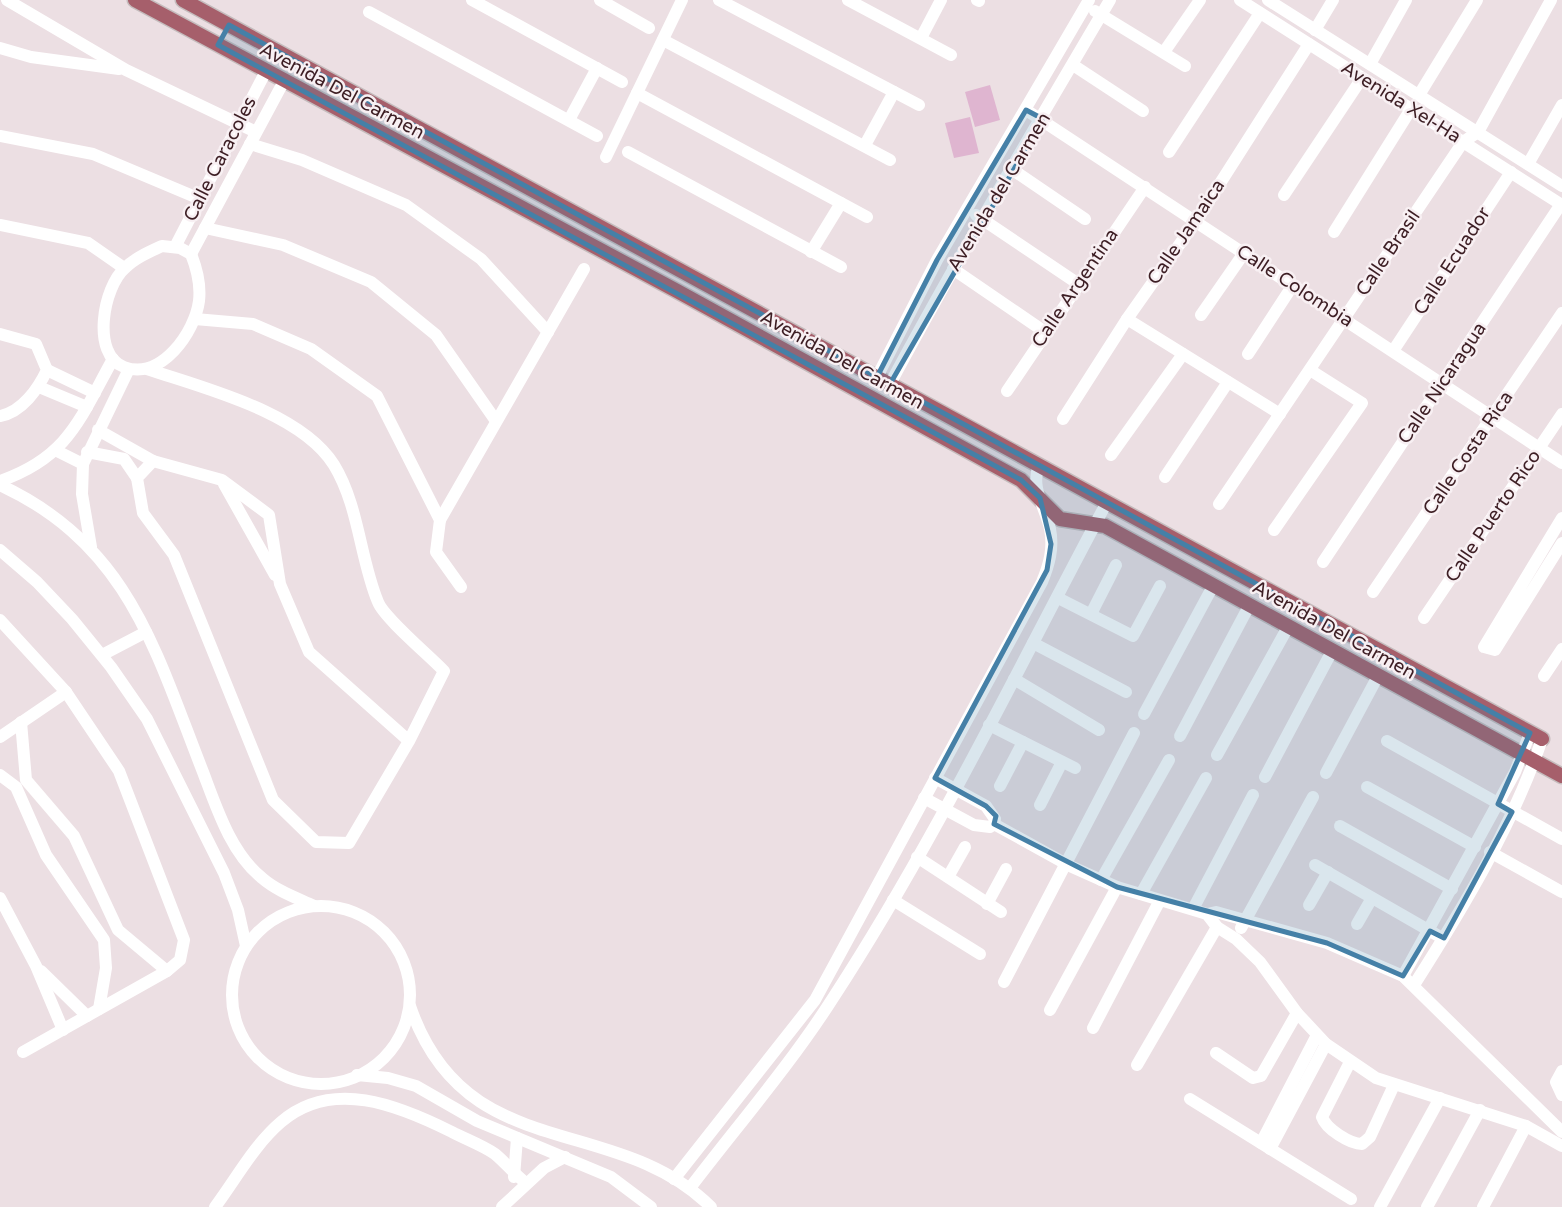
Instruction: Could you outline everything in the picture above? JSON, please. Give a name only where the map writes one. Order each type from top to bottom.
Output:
[{"type":"main road","name":"Avenida Del Carmen","points":[[135,0],[677,290],[1021,480],[1060,519],[1105,526],[1562,776]]},
{"type":"main road","name":"Avenida Del Carmen","points":[[183,0],[509,178],[681,268],[883,381],[1536,736]]},
{"type":"main road","points":[[218,45],[229,25]]},
{"type":"main road","points":[[329,105],[340,86]]},
{"type":"main road","points":[[499,197],[509,178]]},
{"type":"main road","points":[[677,290],[676,278],[681,268]]},
{"type":"main road","points":[[1448,715],[1460,694]]},
{"type":"street","points":[[7,0],[126,70],[239,123],[253,138],[407,205],[481,258],[548,332]]},
{"type":"street","points":[[472,0],[622,82]]},
{"type":"street","points":[[600,0],[619,4],[649,28]]},
{"type":"street","points":[[606,157],[682,0]]},
{"type":"street","points":[[719,0],[919,105]]},
{"type":"street","points":[[848,0],[951,55]]},
{"type":"street","points":[[921,38],[941,0]]},
{"type":"street","name":"Avenida del Carmen","points":[[883,381],[924,321],[981,218],[1013,170],[1110,0]]},
{"type":"street","points":[[1164,52],[1200,0]]},
{"type":"street","name":"Avenida Xel-Ha","points":[[1240,0],[1561,204]]},
{"type":"street","name":"Avenida Xel-Ha","points":[[1268,0],[1562,186]]},
{"type":"street","points":[[1315,30],[1333,0]]},
{"type":"street","points":[[1370,64],[1406,0]]},
{"type":"street","points":[[1419,95],[1477,0]]},
{"type":"street","name":"Calle Brasil","points":[[1219,504],[1463,142],[1478,132],[1551,0]]},
{"type":"street","points":[[1087,3],[1101,15],[1185,66]]},
{"type":"street","name":"Avenida del Carmen","points":[[883,381],[908,313],[965,208],[1027,110],[1087,3]]},
{"type":"street","points":[[369,12],[597,136]]},
{"type":"street","points":[[1169,152],[1260,13]]},
{"type":"street","points":[[663,40],[890,160]]},
{"type":"street","name":"Calle Jamaica","points":[[1063,419],[1127,319],[1196,221],[1308,44]]},
{"type":"street","points":[[0,48],[31,57],[126,70]]},
{"type":"street","points":[[1073,65],[1143,111]]},
{"type":"street","points":[[569,120],[597,68]]},
{"type":"street","name":"Calle Caracoles","points":[[266,71],[175,247],[191,254],[284,81]]},
{"type":"street","points":[[1284,195],[1362,78]]},
{"type":"street","points":[[865,145],[894,92]]},
{"type":"street","points":[[637,93],[867,218]]},
{"type":"street","points":[[1528,164],[1562,105]]},
{"type":"street","points":[[1334,232],[1411,109]]},
{"type":"street","name":"Calle Colombia","points":[[1027,110],[1562,463]]},
{"type":"street","points":[[0,136],[93,154],[200,199]]},
{"type":"street","points":[[628,152],[841,267]]},
{"type":"street","points":[[1013,170],[1085,219]]},
{"type":"street","name":"Calle Ecuador","points":[[1393,351],[1511,172]]},
{"type":"street","points":[[211,177],[228,185]]},
{"type":"street","name":"Calle Argentina","points":[[1007,391],[1077,283],[1145,187]]},
{"type":"street","points":[[811,252],[841,203]]},
{"type":"street","name":"Calle Nicaragua","points":[[1323,562],[1561,204]]},
{"type":"street","points":[[965,208],[1077,283]]},
{"type":"street","points":[[0,225],[88,243],[124,268]]},
{"type":"street","points":[[205,228],[283,245],[371,282],[436,335],[496,421]]},
{"type":"street","points":[[127,453],[137,478],[144,513],[174,555],[273,800],[316,842],[349,843],[409,741],[444,671],[378,605],[349,503],[334,465],[310,439],[250,403],[147,369],[121,367],[113,359],[103,326],[104,306],[111,286],[124,268],[162,247],[175,247]]},
{"type":"street","points":[[1201,315],[1244,253]]},
{"type":"street","points":[[147,369],[162,361],[175,348],[195,320],[200,284],[191,254]]},
{"type":"street","points":[[461,587],[436,552],[440,520],[584,269]]},
{"type":"street","points":[[953,269],[1045,332]]},
{"type":"street","points":[[1248,354],[1293,285]]},
{"type":"street","points":[[908,313],[924,321]]},
{"type":"street","name":"Calle Costa Rica","points":[[1373,592],[1562,313]]},
{"type":"street","points":[[1127,319],[1280,414]]},
{"type":"street","points":[[195,320],[253,324],[311,349],[377,396],[440,520]]},
{"type":"street","points":[[0,334],[36,344],[47,370],[94,393]]},
{"type":"street","points":[[1111,455],[1183,354]]},
{"type":"street","points":[[0,483],[32,468],[57,451],[70,437],[113,359]]},
{"type":"street","points":[[91,547],[82,494],[85,458],[129,369]]},
{"type":"street","points":[[0,416],[11,414],[39,387],[47,370]]},
{"type":"street","points":[[1274,530],[1362,403],[1310,370]]},
{"type":"street","points":[[103,377],[111,377],[121,384]]},
{"type":"street","points":[[1165,477],[1228,382]]},
{"type":"street","points":[[39,387],[87,407]]},
{"type":"street","name":"Calle Puerto Rico","points":[[1424,618],[1562,414]]},
{"type":"street","points":[[98,430],[127,453],[222,480],[269,515],[280,584]]},
{"type":"street","points":[[57,451],[85,458],[127,453]]},
{"type":"street","points":[[137,478],[153,461]]},
{"type":"street","points":[[674,1179],[815,1000],[1046,573],[1051,544],[1035,484],[1039,465]]},
{"type":"street","points":[[222,480],[280,584],[309,652],[409,741]]},
{"type":"street","points":[[0,483],[52,514],[91,547],[116,575],[146,632],[215,805],[237,848],[262,878],[314,906]]},
{"type":"street","points":[[690,1188],[828,1006],[890,905],[1034,643],[1107,502]]},
{"type":"street","points":[[1562,518],[1484,647],[1495,650],[1562,543]]},
{"type":"street","points":[[0,551],[37,582],[102,655],[147,719],[224,873],[238,910],[246,946]]},
{"type":"street","points":[[1091,614],[1116,565]]},
{"type":"street","points":[[1046,573],[1066,582]]},
{"type":"street","points":[[1058,598],[1133,636],[1160,586]]},
{"type":"street","points":[[1144,714],[1213,586]]},
{"type":"street","points":[[1180,736],[1249,606]]},
{"type":"street","points":[[2,624],[66,692],[119,771],[184,940],[180,960],[167,971],[23,1052]]},
{"type":"street","points":[[1217,755],[1287,627]]},
{"type":"street","points":[[102,655],[146,632]]},
{"type":"street","points":[[1034,643],[1126,692]]},
{"type":"street","points":[[1544,676],[1562,649]]},
{"type":"street","points":[[1265,777],[1332,651]]},
{"type":"street","points":[[1326,773],[1378,676]]},
{"type":"street","points":[[1014,680],[1098,730]]},
{"type":"street","points":[[0,737],[66,692]]},
{"type":"street","points":[[21,722],[26,780],[74,836],[118,930],[167,971]]},
{"type":"street","points":[[989,725],[1075,768]]},
{"type":"street","points":[[961,731],[979,743]]},
{"type":"street","points":[[1004,982],[1134,733]]},
{"type":"street","name":"Avenida Del Carmen","points":[[1414,985],[1444,938],[1512,812],[1536,736]]},
{"type":"street","points":[[1387,741],[1562,839]]},
{"type":"street","points":[[1000,786],[1023,742]]},
{"type":"street","name":"Avenida Del Carmen","points":[[1403,976],[1430,932],[1498,804],[1528,759]]},
{"type":"street","points":[[1101,880],[1169,760]]},
{"type":"street","points":[[1040,805],[1062,762]]},
{"type":"street","points":[[0,775],[16,787],[46,855],[104,940],[106,968],[99,1009]]},
{"type":"street","points":[[935,778],[986,806],[995,819],[994,824]]},
{"type":"street","points":[[1141,894],[1206,778]]},
{"type":"street","points":[[1367,787],[1475,847]]},
{"type":"street","points":[[1193,909],[1253,795]]},
{"type":"street","points":[[1236,939],[1243,921],[1313,797]]},
{"type":"street","points":[[924,798],[974,825],[990,827],[994,824]]},
{"type":"street","points":[[994,824],[1065,863],[1117,887],[1159,902],[1207,914],[1216,912],[1327,943],[1403,976],[1562,1132]]},
{"type":"street","points":[[1340,826],[1452,889]]},
{"type":"street","points":[[948,877],[965,847]]},
{"type":"street","points":[[1490,852],[1562,892]]},
{"type":"street","points":[[917,857],[1001,912]]},
{"type":"street","points":[[1315,865],[1444,938]]},
{"type":"street","points":[[987,904],[1006,869]]},
{"type":"street","points":[[1309,905],[1328,872]]},
{"type":"street","points":[[1050,1010],[1117,887]]},
{"type":"street","points":[[0,898],[36,966],[63,1030]]},
{"type":"street","points":[[1357,924],[1372,898]]},
{"type":"street","points":[[868,901],[890,905],[981,954]]},
{"type":"street","points":[[1093,1028],[1159,902]]},
{"type":"street","points":[[314,906],[352,911],[377,925],[396,946],[408,972],[410,1005],[404,1028],[390,1052],[368,1071],[341,1082],[313,1084],[283,1076],[258,1058],[240,1034],[232,1004],[233,974],[246,946],[267,923],[294,909],[314,906]]},
{"type":"street","points":[[1207,914],[1217,927],[1236,939],[1260,962],[1297,1013],[1321,1039],[1350,1062],[1394,1085],[1526,1126],[1562,1146]]},
{"type":"street","points":[[1137,1065],[1217,927]]},
{"type":"street","points":[[104,940],[118,930]]},
{"type":"street","points":[[36,966],[87,1016]]},
{"type":"street","points":[[410,1005],[430,1052],[447,1075],[468,1095],[523,1124],[618,1155],[674,1179],[690,1188],[711,1207]]},
{"type":"street","points":[[1216,1053],[1254,1078],[1261,1076],[1297,1013]]},
{"type":"street","points":[[1265,1146],[1321,1039]]},
{"type":"street","points":[[1350,1062],[1322,1117],[1324,1124],[1355,1144],[1362,1144],[1370,1137],[1394,1085]]},
{"type":"street","points":[[1562,1071],[1556,1082],[1562,1095]]},
{"type":"street","points":[[357,1075],[388,1078],[416,1086],[460,1112],[517,1139],[611,1177],[651,1207]]},
{"type":"street","points":[[1380,1207],[1440,1098]]},
{"type":"street","points":[[1190,1099],[1351,1199]]},
{"type":"street","points":[[215,1207],[260,1145],[280,1123],[311,1103],[324,1100],[366,1100],[417,1115],[494,1153],[514,1175],[526,1183]]},
{"type":"street","points":[[1427,1207],[1480,1110]]},
{"type":"street","points":[[1541,1134],[1551,1120]]},
{"type":"street","points":[[1483,1207],[1526,1126]]},
{"type":"street","points":[[507,1202],[514,1175],[517,1139]]},
{"type":"street","points":[[611,1177],[618,1155]]},
{"type":"street","points":[[507,1202],[544,1168],[565,1157]]},
{"type":"highlighted area","points":[[229,25],[877,377],[937,260],[1026,110],[1043,119],[890,384],[1530,733],[1498,804],[1512,812],[1444,938],[1430,931],[1403,976],[1327,943],[1117,887],[994,824],[996,816],[986,806],[935,778],[1047,570],[1051,544],[1040,498],[1021,480],[218,45]]},
{"type":"shaded area","points":[[990,85],[1000,120],[975,127],[965,92]]},
{"type":"shaded area","points":[[970,117],[979,153],[954,158],[945,123]]}]
